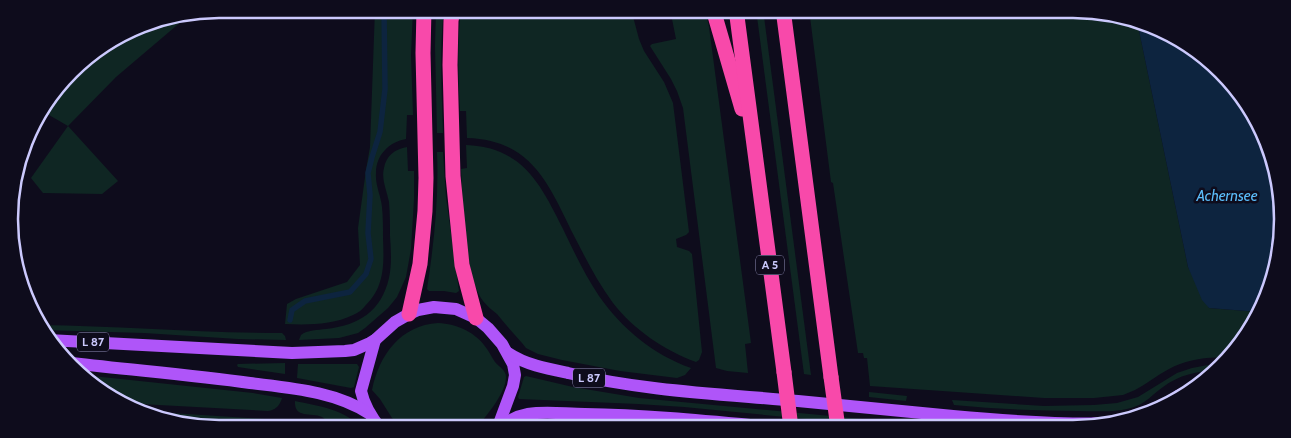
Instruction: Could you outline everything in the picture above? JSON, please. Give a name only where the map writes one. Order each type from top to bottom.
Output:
[{"type":"highway","points":[[410,314],[422,248],[426,178],[424,18]]},
{"type":"highway","points":[[452,18],[450,65],[452,152],[457,220],[462,265],[476,318]]},
{"type":"highway","points":[[716,18],[756,158]]},
{"type":"highway","name":"A 5","points":[[737,18],[790,420]]},
{"type":"highway","points":[[784,18],[837,420]]},
{"type":"main road","points":[[374,420],[363,400],[361,391],[375,340],[387,328],[410,314],[434,307],[465,312],[476,318],[495,335],[508,353],[515,375],[513,386],[500,420]]},
{"type":"main road","name":"L 87","points":[[58,340],[292,352],[354,350],[375,340]]},
{"type":"main road","name":"L 87","points":[[508,353],[524,362],[545,368],[616,383],[999,420]]},
{"type":"main road","name":"L 87","points":[[80,364],[297,390],[336,398],[353,404],[370,414]]},
{"type":"main road","points":[[512,420],[522,415],[535,413],[595,414],[696,420]]},
{"type":"green space","points":[[375,18],[413,18],[411,55],[413,115],[407,115],[406,139],[389,146],[381,155],[377,166],[376,182],[383,222],[383,266],[380,283],[372,299],[353,315],[328,323],[285,324],[287,304],[296,299],[347,282],[360,265],[358,228],[370,147]]},
{"type":"green space","points":[[436,18],[443,18],[441,55],[443,133],[437,133]]},
{"type":"green space","points":[[460,18],[633,18],[644,51],[664,82],[673,103],[689,232],[676,239],[677,247],[692,254],[702,352],[699,360],[696,362],[672,352],[650,338],[621,313],[596,276],[544,179],[533,166],[521,155],[506,146],[488,140],[467,138],[466,111],[460,111],[459,98],[458,47]]},
{"type":"green space","points":[[672,18],[707,18],[751,343],[745,344],[748,373],[716,368],[683,108],[671,79],[650,46],[676,39]]},
{"type":"green space","points":[[757,18],[764,18],[811,375],[804,374]]},
{"type":"green space","points":[[810,18],[1085,18],[1111,21],[1137,28],[1188,267],[1209,308],[1251,311],[1232,342],[1217,358],[1204,358],[1182,363],[1123,395],[1094,398],[1044,398],[870,386],[867,358],[864,358],[863,353],[858,353],[833,183],[831,182]]},
{"type":"green space","points":[[182,21],[116,77],[68,126],[47,114],[68,86],[107,51],[130,38],[154,28]]},
{"type":"green space","points":[[68,126],[118,181],[102,194],[43,193],[31,178]]},
{"type":"green space","points":[[466,145],[486,147],[502,153],[528,171],[547,198],[584,272],[608,308],[628,330],[652,348],[677,363],[691,368],[685,375],[677,378],[620,371],[562,360],[538,354],[526,348],[497,314],[483,301],[472,274],[466,238],[461,169],[467,168]]},
{"type":"green space","points":[[407,147],[408,171],[414,171],[411,249],[406,277],[397,297],[388,308],[358,333],[339,338],[299,340],[301,335],[306,332],[338,327],[358,320],[367,315],[380,300],[389,278],[391,262],[389,202],[383,172],[389,157],[395,151]]},
{"type":"green space","points":[[437,152],[443,152],[446,197],[459,291],[456,293],[429,291],[427,289],[435,220]]},
{"type":"green space","points":[[438,323],[466,330],[483,343],[495,362],[504,370],[506,377],[503,390],[483,420],[394,420],[372,390],[380,365],[394,344],[413,329]]},
{"type":"green space","points":[[47,325],[282,333],[286,340],[238,339],[144,333],[51,330]]},
{"type":"green space","points":[[285,363],[285,374],[238,367],[237,365],[238,364]]},
{"type":"green space","points":[[298,364],[357,364],[359,367],[354,387],[351,388],[297,378]]},
{"type":"green space","points":[[1210,365],[1204,371],[1175,379],[1134,407],[1120,410],[1000,409],[954,405],[952,400],[1044,406],[1117,403],[1138,397],[1177,373]]},
{"type":"green space","points":[[93,376],[253,393],[282,398],[277,407],[268,411],[140,404],[118,394]]},
{"type":"green space","points":[[524,377],[639,398],[873,420],[816,420],[684,407],[519,399]]},
{"type":"green space","points":[[869,392],[907,396],[906,401],[869,397]]},
{"type":"green space","points":[[295,401],[331,409],[352,420],[326,420],[322,417],[300,413],[295,407]]},
{"type":"green space","points":[[162,412],[280,420],[206,420]]},
{"type":"water","name":"Achernsee","points":[[1139,29],[1161,38],[1184,51],[1205,68],[1232,96],[1253,130],[1263,154],[1270,180],[1274,219],[1272,245],[1263,284],[1251,311],[1209,308],[1202,300],[1188,267]]},
{"type":"waterway","points":[[290,320],[292,310],[305,301],[350,292],[366,274],[371,259],[368,233],[370,195],[368,173],[380,132],[385,89],[384,18]]}]
